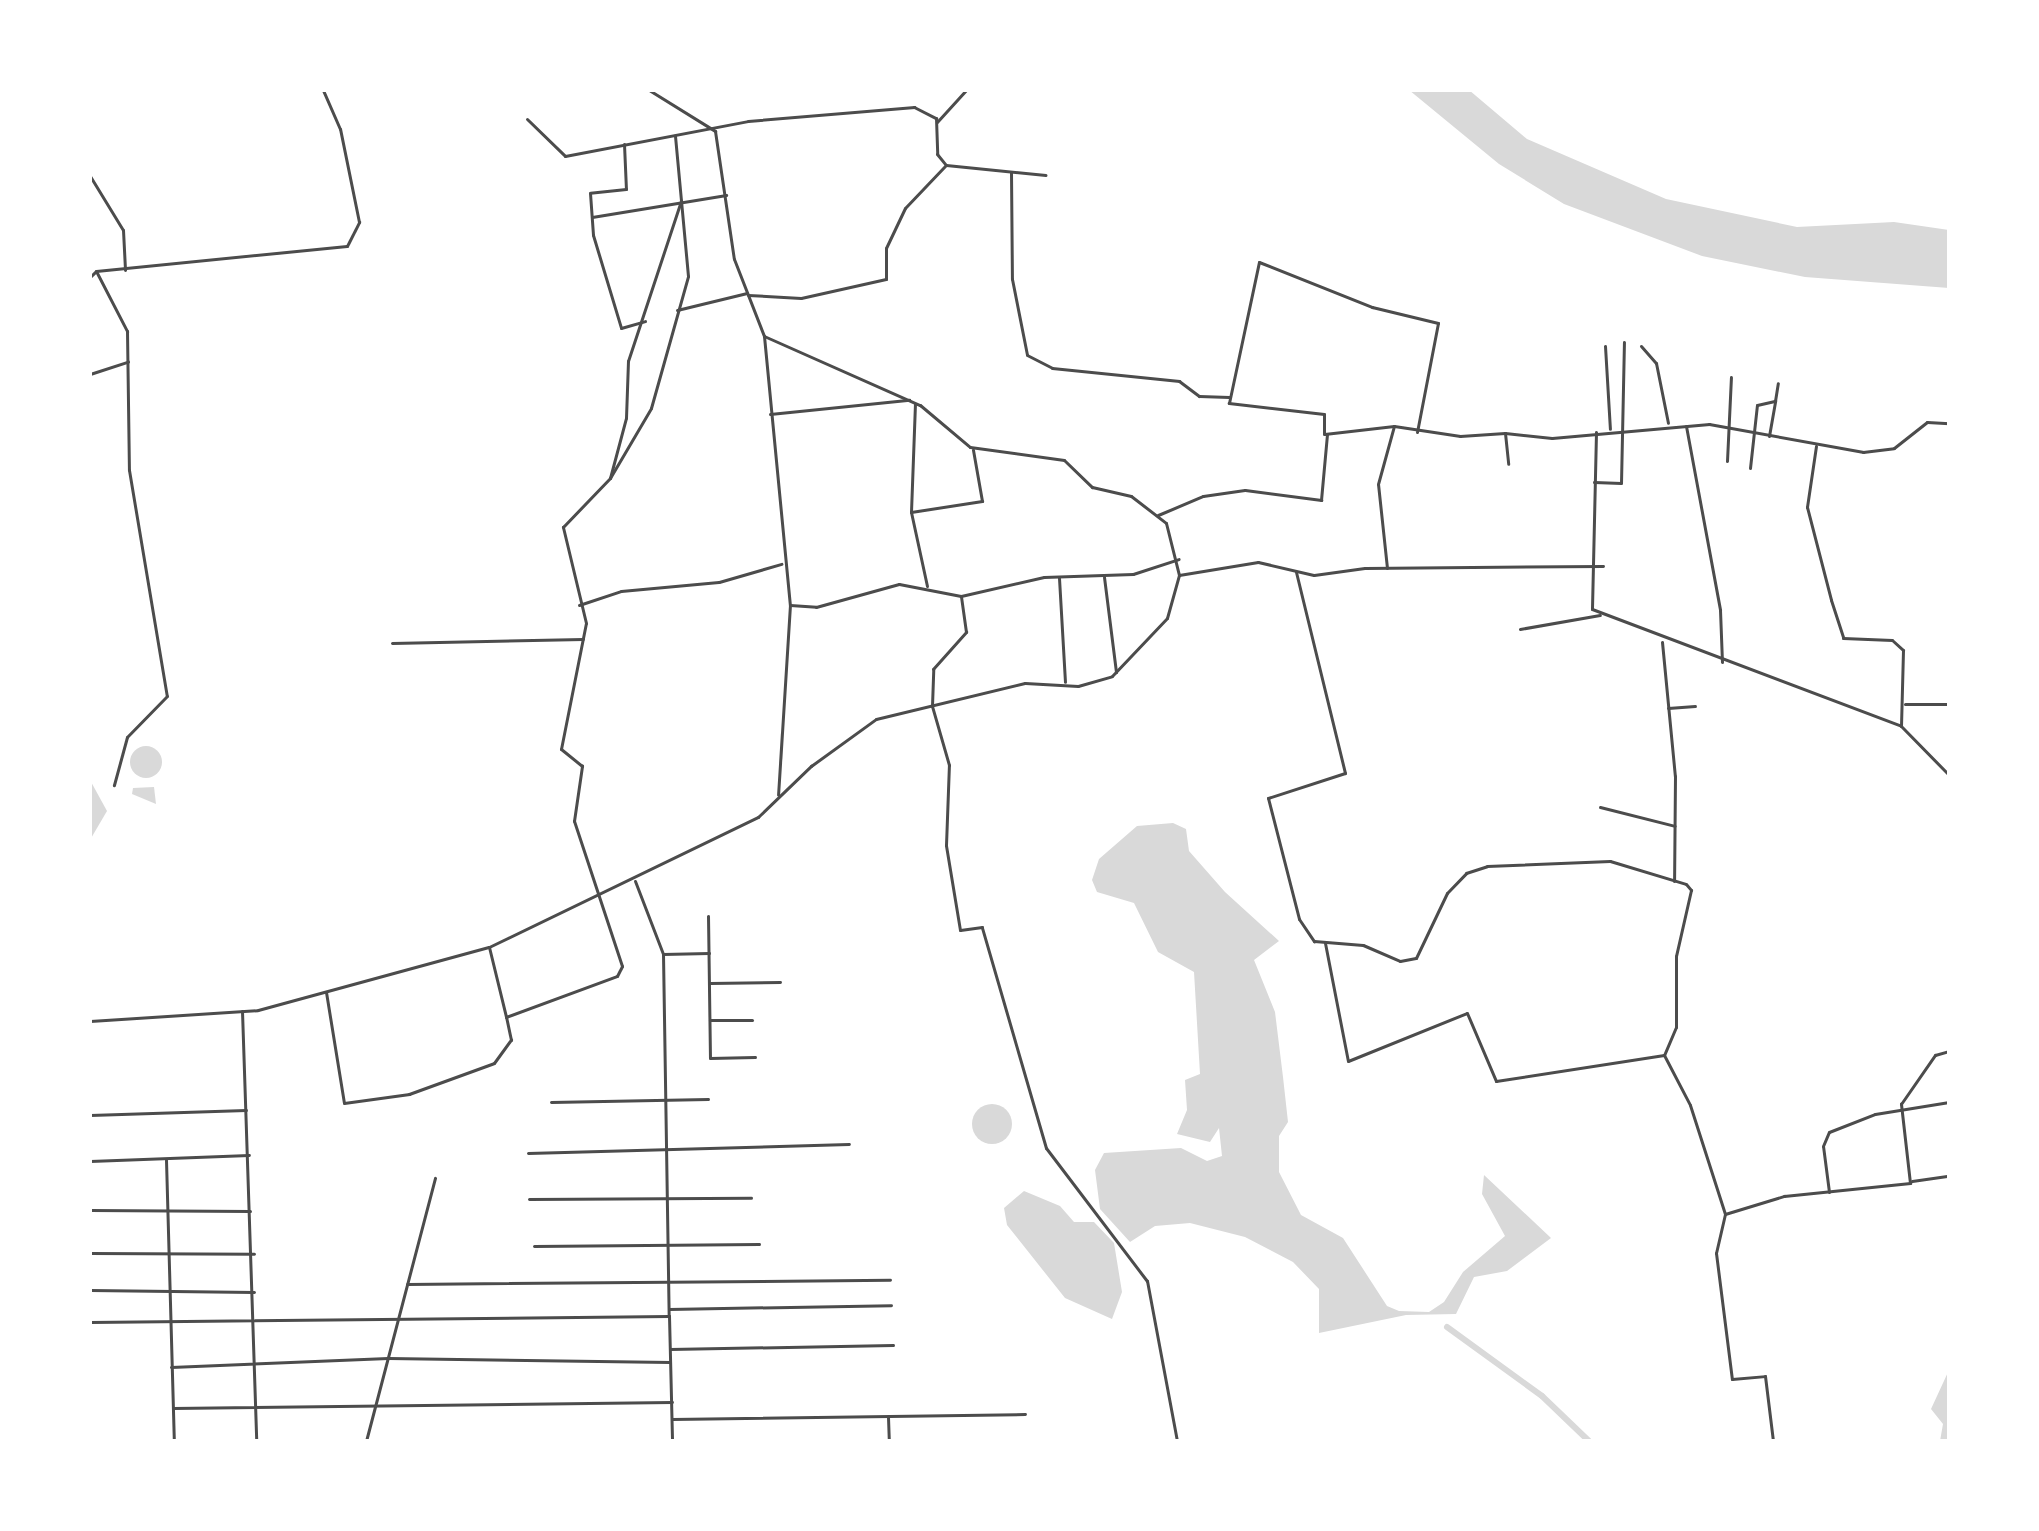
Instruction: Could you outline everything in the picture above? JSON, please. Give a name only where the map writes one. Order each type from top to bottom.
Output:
[{"type":"street","points":[[90,277],[96,271],[347,246],[359,222],[340,129],[323,90]]},
{"type":"street","points":[[649,90],[715,131],[734,259],[764,336],[781,564],[790,605],[778,798]]},
{"type":"street","points":[[937,122],[966,90]]},
{"type":"street","points":[[527,119],[565,156],[675,136],[901,107],[929,111],[937,122],[937,154],[946,165],[1045,175]]},
{"type":"street","points":[[506,1017],[617,976],[622,960],[574,821],[582,766],[561,749],[583,639],[563,527],[610,478],[651,408],[689,265],[675,136]]},
{"type":"street","points":[[624,144],[626,189],[590,193],[594,247],[621,328],[645,321]]},
{"type":"street","points":[[677,310],[748,294],[847,293],[886,279],[886,248],[905,208],[946,165]]},
{"type":"street","points":[[1011,172],[1012,279],[1027,355],[1052,368],[1179,381],[1199,396],[1229,397]]},
{"type":"street","points":[[90,176],[123,230],[125,270]]},
{"type":"street","points":[[592,217],[726,195]]},
{"type":"street","points":[[610,478],[626,418],[628,361],[645,321],[681,201]]},
{"type":"street","points":[[1158,515],[1203,496],[1245,490],[1321,500],[1327,433],[1324,414],[1232,406],[1229,397],[1259,262],[1372,307],[1438,323],[1417,432]]},
{"type":"street","points":[[96,271],[127,331],[129,470],[167,696],[127,737],[114,785]]},
{"type":"street","points":[[90,1021],[242,1011],[326,992],[489,947],[600,899],[749,823],[861,727],[1025,683],[1087,685],[1116,672],[1167,618],[1179,575],[1179,559],[1158,515],[1131,496],[1092,487],[1064,460],[972,448],[913,401],[764,336]]},
{"type":"street","points":[[1594,482],[1621,483],[1624,342]]},
{"type":"street","points":[[1605,346],[1610,429]]},
{"type":"street","points":[[1641,346],[1656,363],[1668,423]]},
{"type":"street","points":[[90,374],[128,362]]},
{"type":"street","points":[[1727,461],[1731,377]]},
{"type":"street","points":[[1769,438],[1778,383]]},
{"type":"street","points":[[770,414],[913,401]]},
{"type":"street","points":[[913,401],[911,512],[927,586]]},
{"type":"street","points":[[1750,468],[1757,405],[1775,401]]},
{"type":"street","points":[[1327,433],[1394,426],[1417,432],[1505,433],[1552,438],[1668,423],[1729,429],[1816,446],[1894,448],[1927,422],[1949,423]]},
{"type":"street","points":[[1387,568],[1378,484],[1394,426]]},
{"type":"street","points":[[1686,426],[1720,610],[1722,662]]},
{"type":"street","points":[[1596,432],[1592,609],[1661,641],[1901,726],[1949,775]]},
{"type":"street","points":[[1505,433],[1508,464]]},
{"type":"street","points":[[1816,446],[1808,523],[1843,638],[1898,643],[1905,704],[1901,726]]},
{"type":"street","points":[[911,512],[982,501],[972,448]]},
{"type":"street","points":[[790,605],[816,607],[887,586],[927,586],[961,596],[1059,578],[1104,575],[1179,559]]},
{"type":"street","points":[[1179,575],[1258,562],[1296,572],[1603,566]]},
{"type":"street","points":[[579,605],[781,564]]},
{"type":"street","points":[[1296,572],[1345,773],[1268,798],[1299,919],[1314,941],[1363,945],[1400,961],[1416,958],[1447,893],[1466,873],[1487,866],[1610,861],[1674,881],[1691,890],[1676,956],[1676,1027],[1664,1055]]},
{"type":"street","points":[[1104,575],[1116,672]]},
{"type":"street","points":[[1059,578],[1065,682]]},
{"type":"street","points":[[961,596],[966,632],[933,669],[932,706],[939,714],[949,765],[946,845],[960,930],[982,927],[1046,1148],[1147,1281],[1177,1441]]},
{"type":"street","points":[[1520,629],[1600,615]]},
{"type":"street","points":[[392,643],[583,639]]},
{"type":"street","points":[[1661,641],[1675,826],[1674,881]]},
{"type":"street","points":[[1905,704],[1949,704]]},
{"type":"street","points":[[1668,708],[1695,706]]},
{"type":"street","points":[[1600,807],[1675,826]]},
{"type":"street","points":[[635,881],[663,954],[663,1099],[672,1441]]},
{"type":"street","points":[[708,916],[710,1058],[755,1057]]},
{"type":"street","points":[[1325,942],[1348,1061],[1467,1013],[1496,1081],[1664,1055]]},
{"type":"street","points":[[326,992],[344,1103],[409,1094],[494,1063],[511,1040],[489,947]]},
{"type":"street","points":[[663,954],[709,953]]},
{"type":"street","points":[[710,983],[780,982]]},
{"type":"street","points":[[242,1011],[257,1322],[256,1441]]},
{"type":"street","points":[[710,1020],[752,1020]]},
{"type":"street","points":[[1912,1181],[1902,1109],[1935,1055],[1949,1051]]},
{"type":"street","points":[[1664,1055],[1690,1105],[1725,1214],[1716,1253],[1732,1379],[1765,1376],[1773,1441]]},
{"type":"street","points":[[551,1102],[708,1099]]},
{"type":"street","points":[[1829,1192],[1823,1146],[1829,1132],[1902,1109],[1949,1102]]},
{"type":"street","points":[[90,1115],[247,1110]]},
{"type":"street","points":[[528,1153],[849,1144]]},
{"type":"street","points":[[90,1161],[249,1155]]},
{"type":"street","points":[[166,1160],[174,1441]]},
{"type":"street","points":[[1725,1214],[1829,1192],[1949,1176]]},
{"type":"street","points":[[366,1441],[435,1178]]},
{"type":"street","points":[[529,1199],[751,1198]]},
{"type":"street","points":[[90,1210],[252,1211]]},
{"type":"street","points":[[534,1246],[759,1244]]},
{"type":"street","points":[[90,1253],[169,1251],[254,1254]]},
{"type":"street","points":[[407,1284],[668,1279],[890,1280]]},
{"type":"street","points":[[90,1290],[255,1292]]},
{"type":"street","points":[[669,1309],[891,1305]]},
{"type":"street","points":[[90,1322],[397,1322],[669,1316]]},
{"type":"street","points":[[670,1349],[893,1345]]},
{"type":"street","points":[[171,1367],[255,1366],[388,1358],[670,1362]]},
{"type":"street","points":[[173,1408],[672,1402]]},
{"type":"street","points":[[672,1419],[1025,1414]]},
{"type":"street","points":[[888,1417],[889,1441]]},
{"type":"shaded area","points":[[1409,90],[1469,90],[1527,139],[1666,199],[1797,227],[1894,222],[1949,230],[1949,288],[1805,277],[1702,256],[1564,204],[1499,164]]},
{"type":"shaded area","points":[[146,746],[157,751],[162,762],[157,773],[146,778],[135,773],[130,762],[135,751]]},
{"type":"shaded area","points":[[90,780],[107,811],[90,840]]},
{"type":"shaded area","points":[[154,787],[156,804],[132,794],[133,788]]},
{"type":"shaded area","points":[[1173,823],[1186,829],[1189,851],[1225,892],[1279,941],[1254,960],[1275,1012],[1283,1077],[1288,1122],[1279,1136],[1279,1172],[1301,1215],[1343,1238],[1387,1306],[1399,1311],[1429,1312],[1444,1302],[1463,1272],[1505,1236],[1482,1194],[1484,1175],[1551,1238],[1507,1271],[1474,1277],[1456,1314],[1406,1315],[1319,1333],[1319,1289],[1293,1262],[1245,1237],[1190,1223],[1155,1226],[1130,1242],[1100,1209],[1095,1170],[1104,1153],[1181,1148],[1207,1161],[1222,1156],[1219,1128],[1210,1142],[1177,1134],[1187,1110],[1185,1080],[1200,1074],[1194,972],[1158,952],[1134,903],[1097,892],[1092,880],[1099,859],[1137,826]]},
{"type":"shaded area","points":[[992,1104],[1006,1110],[1012,1124],[1006,1138],[992,1144],[978,1138],[972,1124],[978,1110]]},
{"type":"shaded area","points":[[1024,1191],[1060,1206],[1074,1222],[1094,1222],[1114,1243],[1122,1292],[1112,1319],[1065,1298],[1007,1225],[1004,1208]]},
{"type":"shaded area","points":[[1949,1370],[1949,1441],[1940,1441],[1943,1424],[1931,1409]]},
{"type":"waterway","points":[[1447,1327],[1542,1396],[1589,1441]]}]
